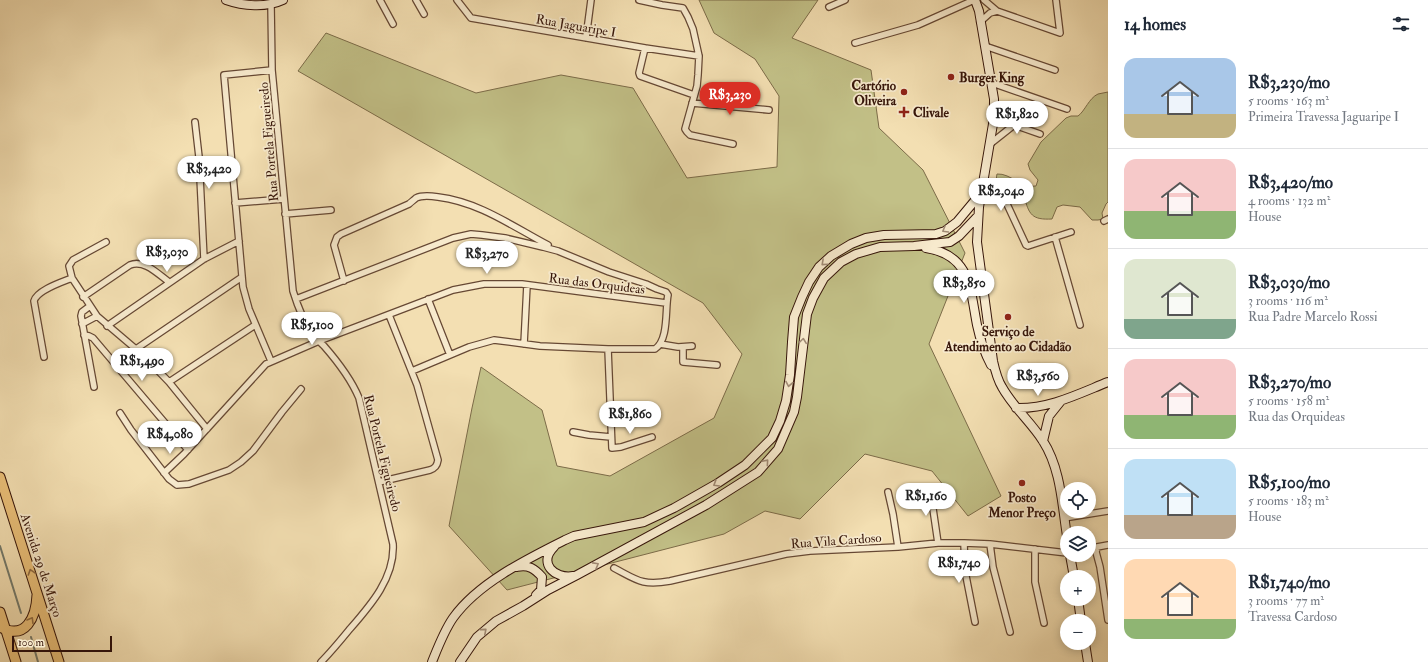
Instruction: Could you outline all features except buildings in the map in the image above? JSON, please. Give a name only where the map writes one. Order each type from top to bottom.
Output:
[{"type":"main road","points":[[226,0],[263,6],[271,5],[283,0]]},
{"type":"main road","points":[[974,0],[985,46],[994,99],[994,112],[978,216],[976,242],[996,374]]},
{"type":"main road","points":[[432,662],[439,642],[453,618],[471,598],[511,568],[574,536],[644,522],[674,508],[718,483],[745,465],[772,438],[780,421],[786,401],[790,375],[794,317],[809,282],[819,267],[831,256],[851,244],[866,238],[884,235],[936,234],[945,231],[956,222],[982,192]]},
{"type":"main road","points":[[460,662],[477,637],[496,621],[548,590],[577,576],[706,505],[758,472],[778,449],[794,412],[806,314],[824,278],[841,262],[856,254],[880,247],[914,246],[950,242],[960,236],[978,216]]},
{"type":"main road","points":[[914,246],[937,250],[948,254],[955,260],[966,276],[972,290],[977,324],[983,350],[1001,386],[1016,408],[1043,441],[1055,468],[1060,496]]},
{"type":"main road","points":[[1016,408],[1041,407],[1108,382]]},
{"type":"main road","points":[[1043,441],[1050,416],[1061,400]]},
{"type":"main road","points":[[1041,407],[1050,416]]},
{"type":"main road","name":"Avenida 29 de Março","points":[[0,477],[59,662]]},
{"type":"main road","points":[[1064,518],[1065,526]]},
{"type":"main road","points":[[565,540],[550,551],[547,559],[548,564],[556,574],[565,577],[577,576]]},
{"type":"main road","points":[[511,568],[529,566],[536,570],[542,577],[541,590],[530,601]]},
{"type":"main road","points":[[3,628],[11,631],[21,630],[31,621],[37,605],[37,591]]},
{"type":"main road","points":[[0,612],[3,628],[16,662]]},
{"type":"main road","points":[[1086,650],[1088,662]]},
{"type":"street","points":[[380,0],[393,24]]},
{"type":"street","points":[[416,0],[424,14]]},
{"type":"street","points":[[586,38],[590,0]]},
{"type":"street","points":[[639,0],[662,5],[680,6],[684,9],[700,56],[697,86],[685,129],[690,135],[733,144]]},
{"type":"street","points":[[829,6],[845,0]]},
{"type":"street","points":[[855,43],[918,25],[974,0]]},
{"type":"street","points":[[984,0],[998,11],[1060,33],[1056,0]]},
{"type":"street","name":"Rua Jaguaripe I","points":[[459,1],[471,18],[700,56]]},
{"type":"street","name":"Rua Portela Figueiredo","points":[[271,5],[272,70],[293,291],[312,333],[349,379],[359,398],[394,544],[392,564],[382,585],[365,612],[321,662]]},
{"type":"street","points":[[980,22],[990,13],[998,11]]},
{"type":"street","points":[[985,46],[1055,70]]},
{"type":"street","points":[[645,48],[640,76],[694,95]]},
{"type":"street","points":[[271,361],[245,298],[224,75],[272,70]]},
{"type":"street","points":[[992,83],[1067,109]]},
{"type":"street","points":[[692,103],[769,110]]},
{"type":"street","points":[[1000,120],[1040,134]]},
{"type":"street","points":[[195,122],[199,157],[204,258]]},
{"type":"street","points":[[989,144],[1014,125]]},
{"type":"street","points":[[983,182],[996,184],[999,187],[1026,245],[1028,246],[1071,232]]},
{"type":"street","points":[[344,281],[334,245],[337,237],[421,197],[444,198],[480,208],[558,251],[609,272],[646,284],[668,294],[666,303],[666,322],[660,344],[655,349],[608,349],[524,344],[494,340],[469,347],[412,371]]},
{"type":"street","points":[[235,203],[284,199]]},
{"type":"street","points":[[286,214],[331,210]]},
{"type":"street","points":[[296,299],[461,236],[482,235],[505,238],[558,251]]},
{"type":"street","points":[[1055,237],[1080,325]]},
{"type":"street","points":[[107,326],[204,258],[239,241]]},
{"type":"street","points":[[106,242],[73,260],[70,266],[72,278],[83,297],[97,316],[136,349],[169,382],[207,429]]},
{"type":"street","points":[[83,297],[130,265],[136,263],[145,266],[169,282]]},
{"type":"street","points":[[136,349],[242,277]]},
{"type":"street","points":[[44,357],[34,301],[35,298],[42,292],[72,278]]},
{"type":"street","name":"Rua das Orquideas","points":[[164,472],[188,450],[260,370],[271,361],[453,290],[474,285],[506,283],[666,303]]},
{"type":"street","points":[[524,344],[527,285]]},
{"type":"street","points":[[428,299],[450,355]]},
{"type":"street","points":[[90,306],[82,312],[80,316],[94,387]]},
{"type":"street","points":[[379,482],[430,470],[435,468],[438,464],[435,448],[412,371],[389,315]]},
{"type":"street","points":[[82,324],[97,316]]},
{"type":"street","points":[[169,382],[255,325]]},
{"type":"street","points":[[84,335],[93,338],[188,450]]},
{"type":"street","points":[[660,344],[683,347],[692,346]]},
{"type":"street","points":[[683,347],[683,362],[717,365]]},
{"type":"street","points":[[608,349],[612,448],[621,447],[652,437]]},
{"type":"street","points":[[120,413],[131,430],[173,483],[182,485],[237,466],[253,451],[301,389]]},
{"type":"street","points":[[610,416],[649,415]]},
{"type":"street","points":[[573,432],[611,437]]},
{"type":"street","points":[[927,489],[934,509],[938,543]]},
{"type":"street","points":[[888,492],[898,547]]},
{"type":"street","points":[[1096,513],[1108,511]]},
{"type":"street","name":"Rua Vila Cardoso","points":[[614,568],[642,582],[660,583],[786,554],[810,551],[898,547],[938,543],[964,543],[990,544],[1060,552]]},
{"type":"street","points":[[964,543],[965,571],[975,622]]},
{"type":"street","points":[[990,544],[993,567],[1010,632]]},
{"type":"street","points":[[1108,545],[1097,547],[1096,552],[1100,567],[1108,620]]},
{"type":"street","points":[[1035,549],[1035,582],[1044,623]]},
{"type":"shaded area","points":[[699,0],[818,0],[792,38],[871,70],[879,128],[923,170],[965,253],[929,344],[1001,496],[968,516],[932,471],[865,454],[800,519],[765,511],[724,534],[507,590],[449,526],[481,367],[542,410],[557,466],[610,476],[714,418],[742,354],[703,303],[298,71],[326,33],[476,93],[561,75],[633,88],[687,178],[777,167],[779,96],[755,59],[714,33]]},
{"type":"shaded area","points":[[1108,92],[1108,202],[1102,213],[1103,219],[1092,220],[1080,207],[1063,205],[1057,207],[1052,219],[1040,218],[1032,215],[1024,196],[1004,191],[998,184],[997,174],[1002,174],[1026,185],[1036,186],[1038,180],[1030,170],[1028,164],[1041,142],[1066,118],[1078,116],[1095,96]]},
{"type":"waterway","points":[[0,546],[21,613]]},
{"type":"waterway","points":[[31,637],[38,662]]},
{"type":"place","name":"Burger King","points":[[951,77]]},
{"type":"place","name":"Cartório Oliveira","points":[[904,92]]},
{"type":"place","name":"Clivale","points":[[904,112]]},
{"type":"place","name":"Serviço de Atendimento ao Cidadão","points":[[1008,317]]},
{"type":"place","name":"Posto Menor Preço","points":[[1022,483]]}]
